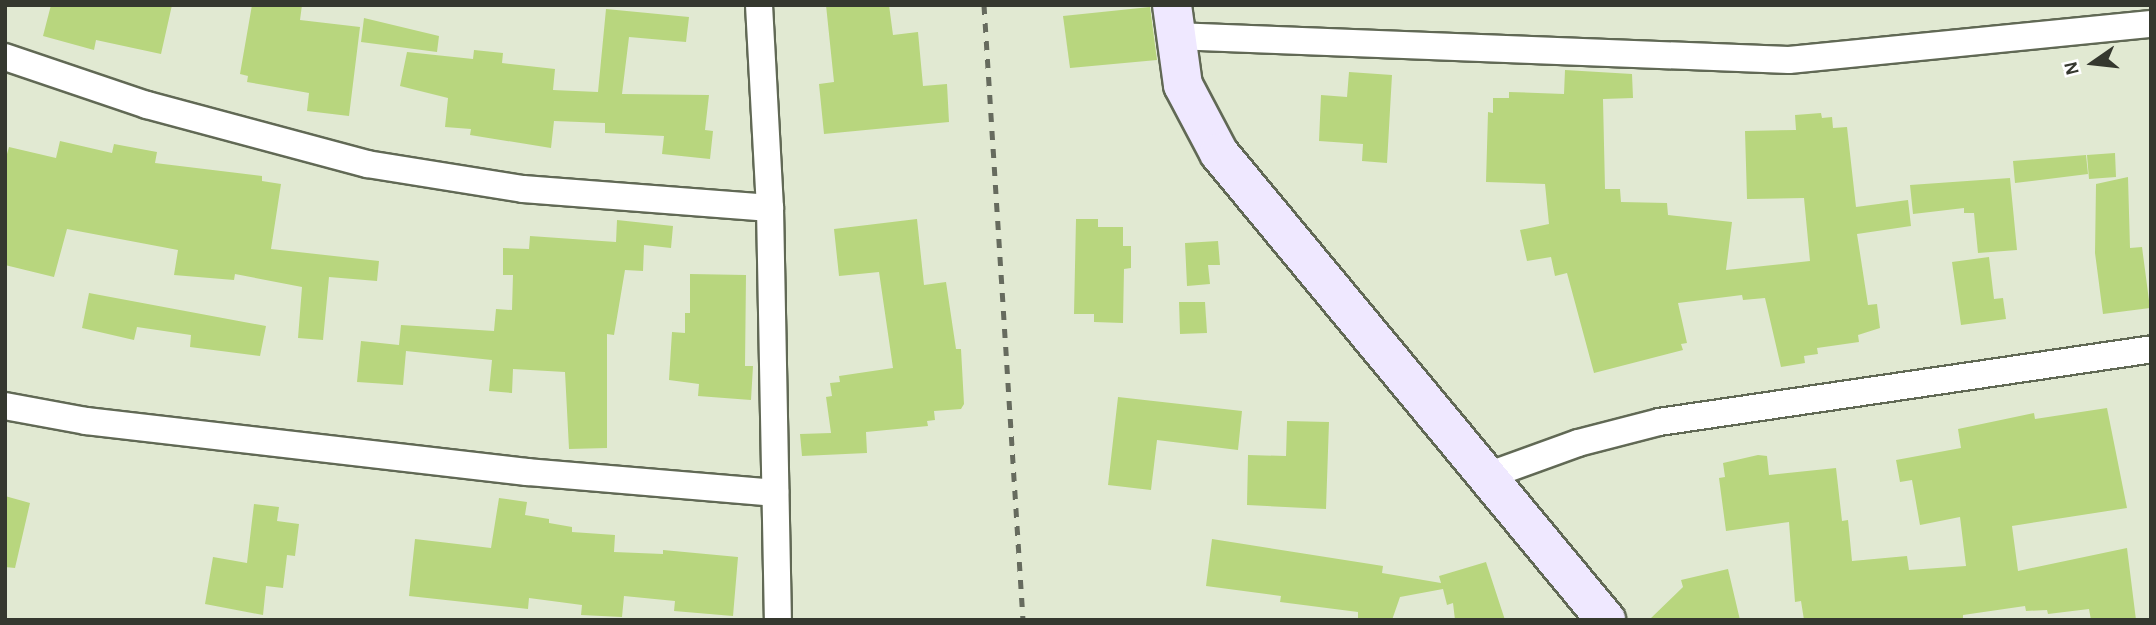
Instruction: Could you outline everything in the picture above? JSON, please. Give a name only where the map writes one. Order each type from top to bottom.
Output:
[{"type":"street","points":[[759,5],[770,208],[778,620]]},
{"type":"street","points":[[1606,620],[1219,153],[1183,85],[1173,21],[1788,60],[2151,23]]},
{"type":"street","points":[[5,57],[147,105],[367,164],[523,189],[770,208]]},
{"type":"street","points":[[1488,476],[1578,443],[1659,422],[2151,349]]},
{"type":"street","points":[[5,406],[86,421],[527,472],[775,493]]},
{"type":"building","points":[[51,5],[172,5],[161,54],[96,40],[94,50],[43,36]]},
{"type":"building","points":[[252,5],[302,5],[300,20],[360,27],[349,116],[307,111],[309,93],[247,82],[248,76],[240,74]]},
{"type":"building","points":[[826,5],[889,5],[893,35],[918,32],[923,86],[947,84],[949,122],[824,134],[819,84],[834,82]]},
{"type":"building","points":[[1150,7],[1157,60],[1070,68],[1063,16]]},
{"type":"building","points":[[606,9],[689,17],[686,42],[629,37],[622,94],[709,95],[705,130],[713,131],[710,159],[662,154],[664,136],[605,133],[605,123],[554,121],[551,148],[470,135],[471,129],[445,127],[448,98],[400,86],[407,52],[473,59],[474,50],[503,53],[502,63],[555,69],[553,90],[598,92]]},
{"type":"building","points":[[364,18],[439,36],[437,52],[361,42]]},
{"type":"building","points":[[1565,70],[1632,74],[1633,98],[1603,99],[1605,189],[1620,189],[1621,202],[1667,203],[1668,215],[1732,222],[1726,270],[1810,261],[1804,198],[1747,199],[1745,131],[1796,130],[1795,115],[1821,113],[1822,118],[1832,117],[1833,128],[1847,127],[1856,207],[1908,200],[1911,226],[1857,234],[1868,305],[1877,304],[1880,328],[1858,335],[1859,342],[1817,348],[1818,354],[1804,356],[1805,363],[1781,367],[1765,298],[1743,300],[1742,295],[1678,303],[1687,343],[1681,344],[1683,350],[1594,373],[1567,273],[1555,276],[1551,257],[1527,261],[1520,230],[1549,224],[1545,184],[1486,182],[1488,112],[1493,113],[1493,98],[1509,98],[1509,92],[1564,94]]},
{"type":"building","points":[[1349,72],[1392,75],[1387,163],[1362,161],[1363,144],[1319,141],[1321,95],[1347,97]]},
{"type":"building","points":[[60,141],[112,153],[114,144],[157,152],[155,163],[262,176],[262,181],[281,184],[271,249],[379,261],[377,281],[329,277],[323,340],[298,338],[302,287],[235,274],[234,280],[174,275],[178,250],[67,229],[54,277],[5,265],[5,161],[9,147],[56,158]]},
{"type":"building","points":[[2115,153],[2116,177],[2089,179],[2087,155]]},
{"type":"building","points":[[2086,155],[2088,174],[2015,183],[2013,161]]},
{"type":"building","points":[[2128,177],[2130,248],[2142,247],[2150,308],[2103,314],[2095,253],[2096,184]]},
{"type":"building","points":[[2010,178],[2017,250],[1978,253],[1974,213],[1964,213],[1964,208],[1913,214],[1910,185]]},
{"type":"building","points":[[917,219],[924,285],[946,282],[956,349],[961,349],[964,404],[961,409],[934,411],[935,420],[927,421],[928,426],[866,432],[867,453],[802,456],[800,434],[831,433],[826,397],[832,396],[830,383],[840,382],[839,376],[893,368],[879,272],[839,276],[834,229]]},
{"type":"building","points":[[1076,219],[1098,219],[1098,227],[1123,227],[1123,246],[1131,246],[1131,268],[1124,269],[1123,323],[1094,322],[1094,314],[1074,314]]},
{"type":"building","points":[[617,220],[673,226],[671,248],[644,245],[643,271],[625,270],[614,335],[607,334],[607,448],[569,449],[565,372],[513,369],[512,393],[489,391],[492,360],[406,351],[403,385],[357,382],[361,341],[399,345],[401,325],[494,331],[496,309],[512,310],[513,275],[503,275],[503,248],[529,249],[530,236],[616,242]]},
{"type":"building","points":[[1218,241],[1220,265],[1208,265],[1210,284],[1187,286],[1185,243]]},
{"type":"building","points":[[1989,257],[1994,299],[2003,298],[2006,319],[1961,325],[1952,262]]},
{"type":"building","points":[[690,274],[746,275],[745,366],[753,366],[751,400],[698,396],[699,384],[669,380],[672,332],[685,333],[685,313],[690,313]]},
{"type":"building","points":[[89,293],[266,326],[260,356],[190,347],[191,335],[137,327],[134,340],[82,328]]},
{"type":"building","points":[[1179,302],[1205,302],[1207,333],[1180,334]]},
{"type":"building","points":[[1118,397],[1242,411],[1238,450],[1157,440],[1151,490],[1108,485]]},
{"type":"building","points":[[2107,408],[2127,508],[2012,526],[2018,571],[2127,548],[2136,620],[2091,620],[2089,609],[2048,614],[2047,610],[2026,611],[2025,606],[1963,615],[1963,620],[1804,620],[1801,601],[1795,602],[1789,522],[1726,531],[1719,478],[1725,477],[1723,463],[1758,455],[1767,456],[1769,475],[1836,468],[1842,521],[1848,520],[1852,561],[1907,556],[1909,570],[1966,566],[1960,517],[1920,525],[1912,480],[1900,482],[1896,460],[1961,448],[1958,429],[2034,413],[2035,419]]},
{"type":"building","points":[[1287,421],[1329,422],[1326,509],[1247,505],[1248,455],[1286,456]]},
{"type":"building","points":[[5,496],[30,503],[15,568],[5,567]]},
{"type":"building","points":[[499,498],[527,502],[525,515],[572,527],[572,532],[615,535],[614,552],[663,554],[663,550],[738,557],[733,616],[674,611],[675,601],[624,596],[622,617],[581,615],[582,605],[529,598],[528,609],[409,596],[415,539],[491,548]]},
{"type":"building","points":[[254,504],[279,507],[277,521],[299,524],[295,556],[287,555],[283,588],[266,586],[263,615],[205,604],[213,557],[247,563]]},
{"type":"building","points":[[1212,539],[1383,566],[1382,573],[1441,583],[1439,576],[1486,562],[1505,620],[1455,620],[1453,603],[1447,605],[1443,589],[1400,597],[1392,620],[1358,620],[1358,612],[1280,602],[1281,596],[1206,586]]},
{"type":"building","points":[[1728,569],[1740,620],[1649,620],[1683,587],[1681,580]]},
{"type":"railway","points":[[984,5],[1023,620]]}]
